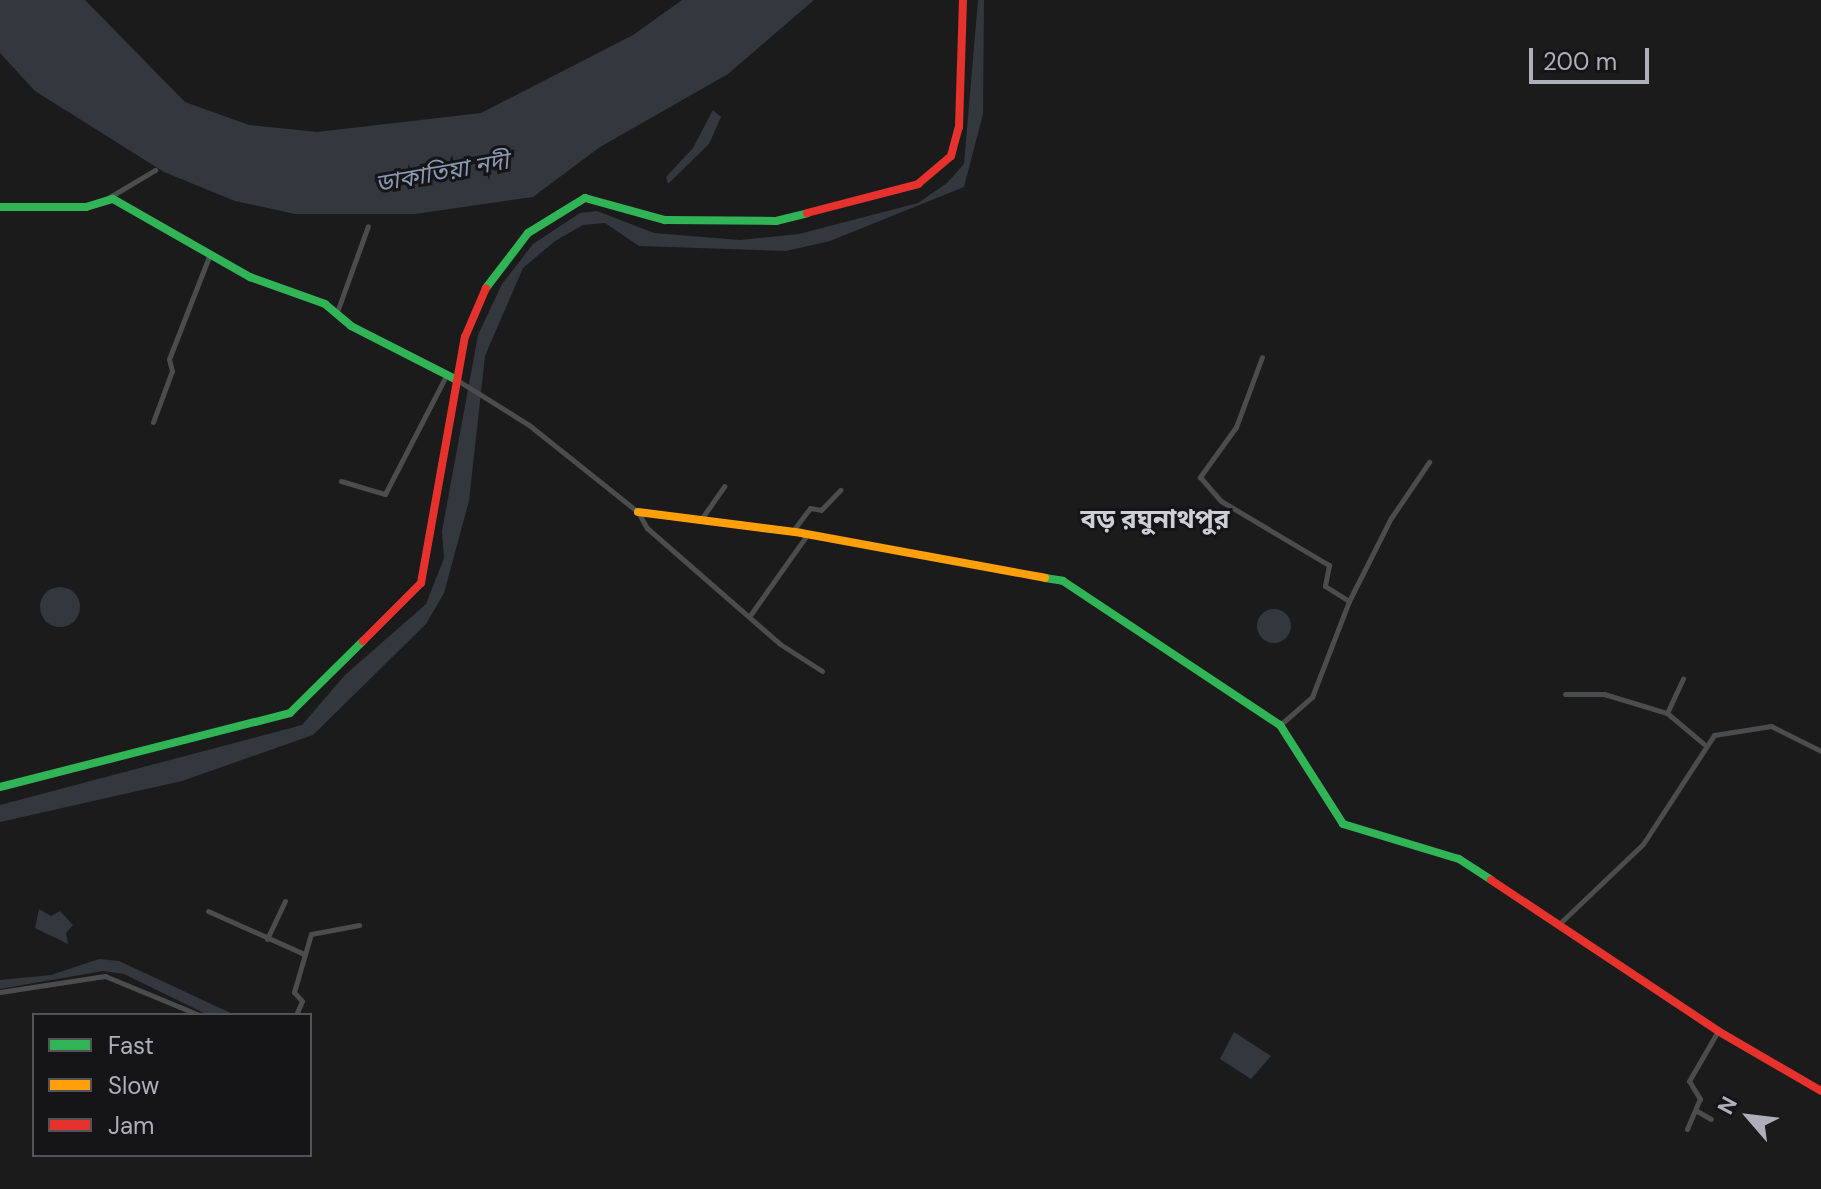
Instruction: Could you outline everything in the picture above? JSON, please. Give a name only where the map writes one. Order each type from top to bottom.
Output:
[{"type":"street","points":[[341,481],[385,494],[451,377],[493,277],[528,233],[571,203],[606,199],[665,220],[776,221],[893,192],[935,173],[951,156],[959,127],[963,0]]},
{"type":"street","points":[[0,207],[86,207],[107,199],[155,170]]},
{"type":"street","points":[[107,199],[250,277],[337,312],[351,326],[451,377],[529,425],[638,512],[647,528],[822,671]]},
{"type":"street","points":[[337,312],[368,226]]},
{"type":"street","points":[[153,422],[172,371],[169,359],[210,253]]},
{"type":"street","points":[[1262,357],[1236,427],[1201,470],[1203,488],[1325,561],[1331,569],[1325,586],[1349,601]]},
{"type":"street","points":[[0,787],[290,713],[361,638],[405,606],[425,575],[451,377]]},
{"type":"street","points":[[1280,725],[1312,697],[1349,601],[1391,518],[1429,462]]},
{"type":"street","points":[[702,518],[724,486]]},
{"type":"street","points":[[792,532],[810,508],[821,510],[840,490]]},
{"type":"street","points":[[638,512],[792,532],[1063,581],[1280,725],[1343,824],[1459,859],[1718,1031],[1821,1091]]},
{"type":"street","points":[[751,614],[807,535]]},
{"type":"street","points":[[1667,713],[1683,679]]},
{"type":"street","points":[[1565,694],[1604,694],[1667,713],[1704,744]]},
{"type":"street","points":[[1558,925],[1643,844],[1704,744],[1714,735],[1771,726],[1821,751]]},
{"type":"street","points":[[267,939],[285,901]]},
{"type":"street","points":[[208,911],[304,954]]},
{"type":"street","points":[[297,1013],[302,1001],[294,992],[311,934],[359,925]]},
{"type":"street","points":[[0,992],[105,976],[194,1013]]},
{"type":"street","points":[[1687,1129],[1700,1099],[1689,1081],[1718,1031]]},
{"type":"street","points":[[1697,1111],[1711,1119]]},
{"type":"water","name":"ডাকাতিয়া নদী","points":[[0,0],[85,0],[185,102],[249,125],[317,132],[481,113],[633,35],[682,0],[814,0],[728,74],[600,147],[533,197],[415,214],[295,214],[235,201],[164,172],[35,91],[0,53]]},
{"type":"water","points":[[978,0],[984,0],[983,114],[964,187],[830,241],[786,251],[639,246],[605,223],[583,225],[555,241],[523,268],[485,356],[469,501],[444,593],[426,624],[313,735],[182,781],[0,822],[0,805],[302,725],[345,675],[426,604],[444,558],[442,531],[478,335],[502,284],[533,244],[580,213],[597,211],[654,233],[740,240],[799,234],[918,203],[947,183],[964,164]]},
{"type":"water","points":[[713,110],[721,117],[709,144],[668,184],[666,177],[693,148]]},
{"type":"water","points":[[60,587],[74,593],[80,607],[74,621],[60,627],[46,621],[40,607],[46,593]]},
{"type":"water","points":[[1274,609],[1286,614],[1291,626],[1286,638],[1274,643],[1262,638],[1257,626],[1262,614]]},
{"type":"water","points":[[39,909],[51,916],[60,911],[73,925],[66,933],[68,944],[35,928]]},
{"type":"water","points":[[99,959],[119,961],[231,1013],[204,1013],[124,974],[103,971],[0,989],[0,980],[51,975]]},
{"type":"water","points":[[1234,1032],[1271,1056],[1251,1079],[1220,1059]]},
{"type":"traffic: fast","points":[[486,288],[528,233],[585,198],[665,220],[776,221],[807,213]]},
{"type":"traffic: fast","points":[[0,207],[86,207],[113,199],[250,277],[325,304],[351,326],[455,379]]},
{"type":"traffic: fast","points":[[1045,578],[1063,581],[1280,725],[1343,824],[1459,859],[1491,880]]},
{"type":"traffic: fast","points":[[0,787],[290,713],[363,641]]},
{"type":"traffic: slow","points":[[638,512],[801,533],[1045,578]]},
{"type":"traffic: jam","points":[[807,213],[918,184],[951,156],[959,127],[963,0]]},
{"type":"traffic: jam","points":[[363,641],[421,583],[465,337],[486,288]]},
{"type":"traffic: jam","points":[[1491,880],[1718,1031],[1821,1091]]},
{"type":"district","name":"বড় রঘুনাথপুর","points":[[1155,520]]}]
